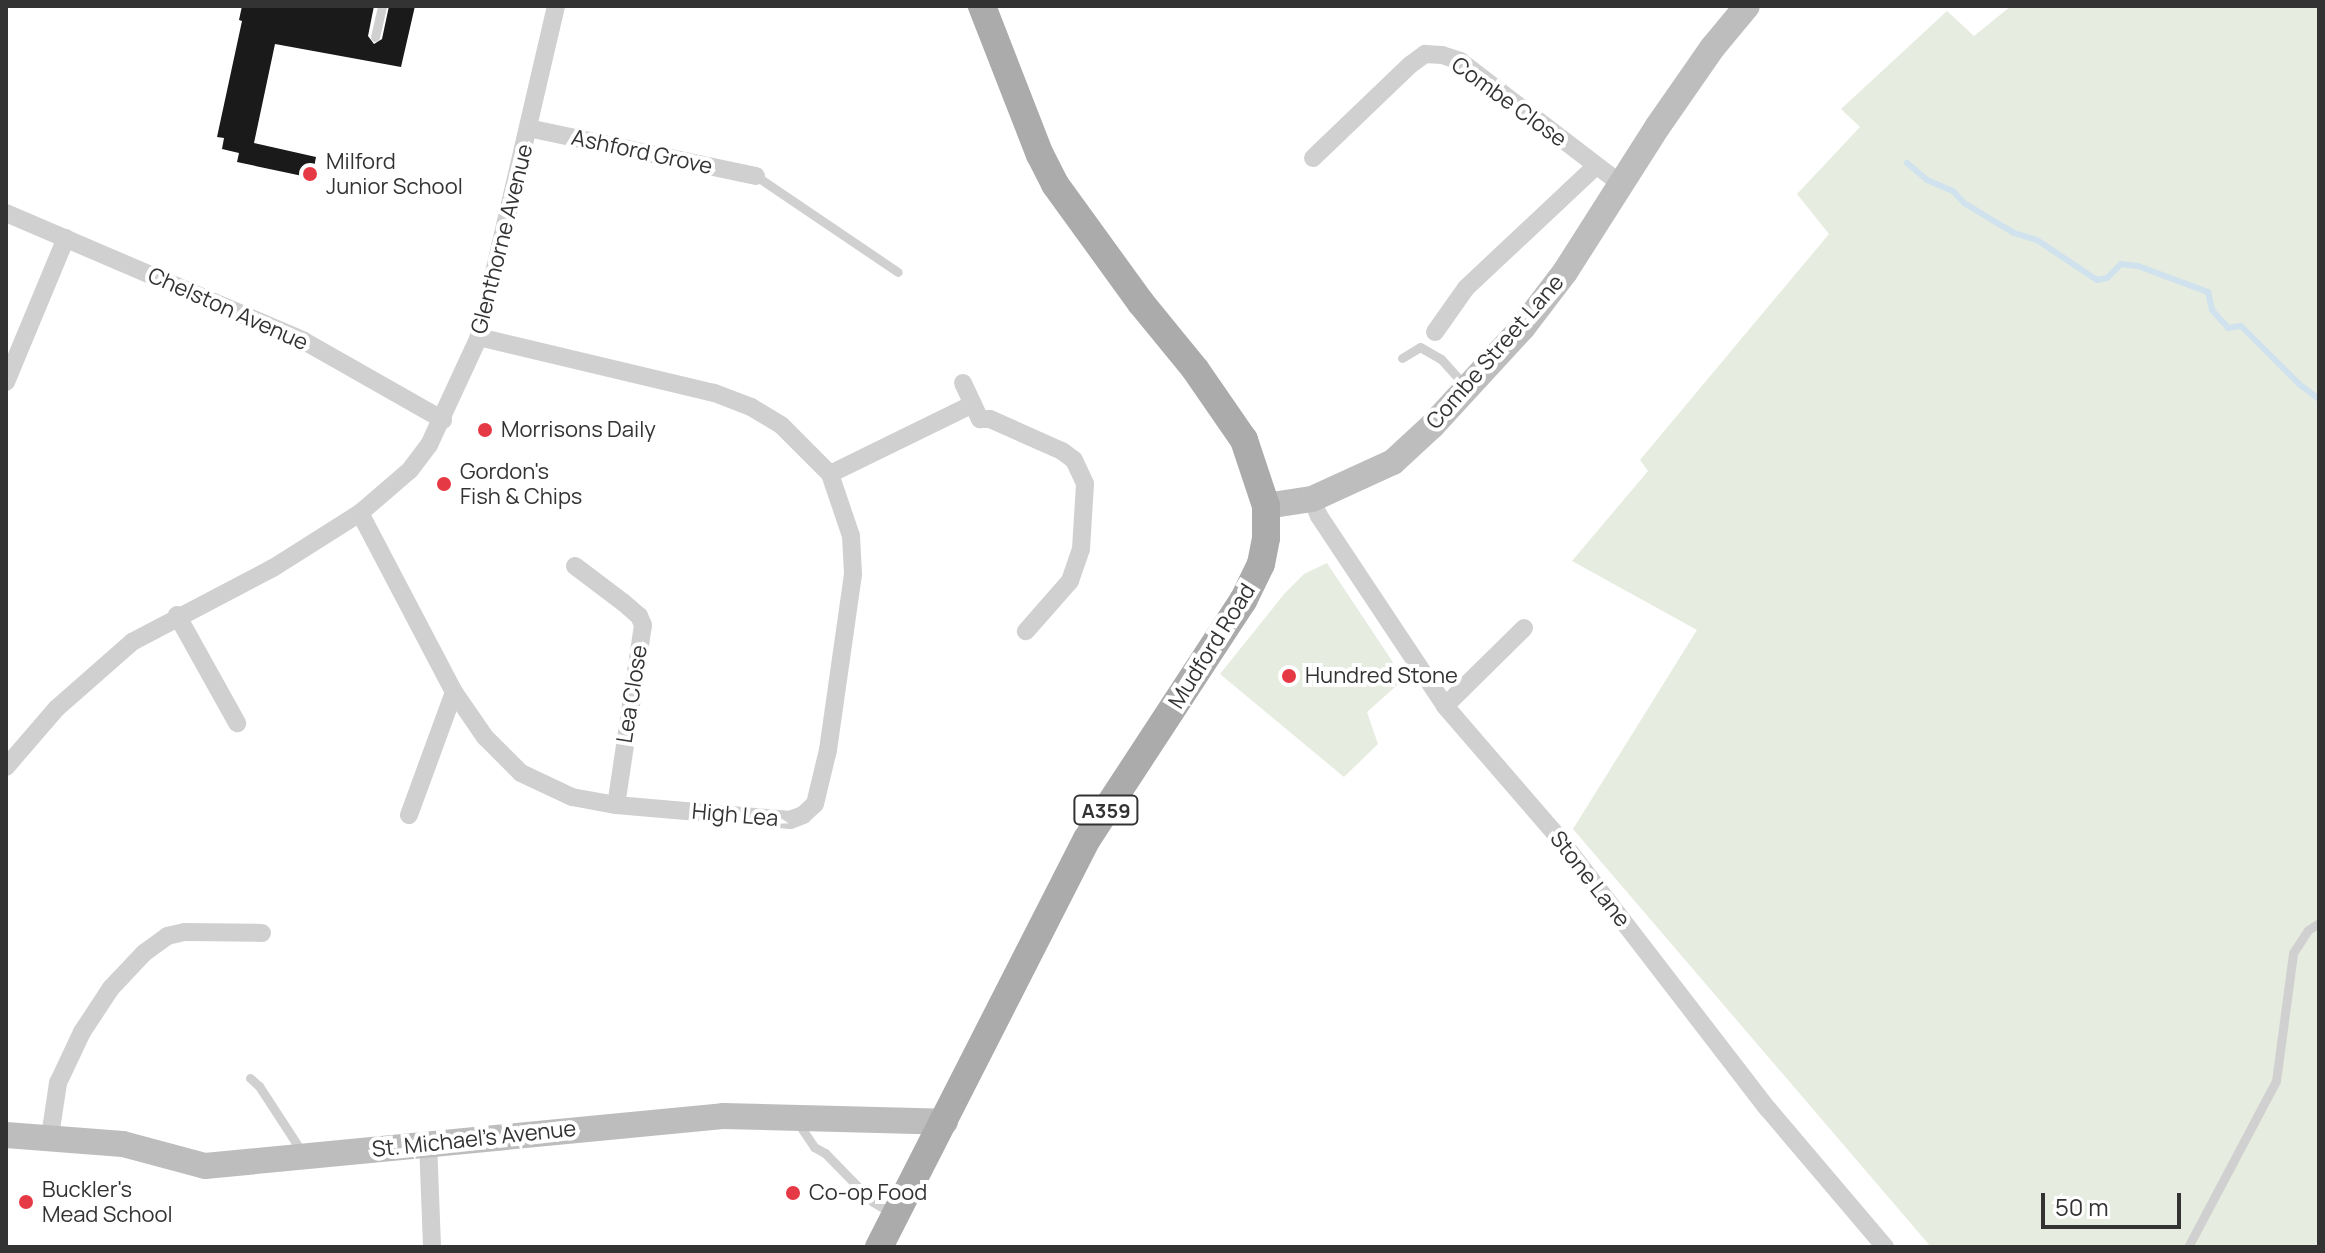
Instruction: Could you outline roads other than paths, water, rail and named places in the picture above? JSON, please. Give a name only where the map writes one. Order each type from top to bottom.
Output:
[{"type":"main road","name":"Mudford Road","points":[[879,1247],[1087,839],[1243,601],[1261,564],[1266,506],[1244,440],[1195,369],[1141,303],[1055,184],[1040,155],[982,6]]},
{"type":"street","name":"Glenthorne Avenue","points":[[6,767],[26,740],[89,678],[132,642],[177,615],[273,568],[360,513],[410,470],[443,420],[479,337],[556,6]]},
{"type":"street","name":"Combe Street Lane","points":[[1266,506],[1312,499],[1393,462],[1466,387],[1523,327],[1565,272],[1685,86],[1747,6]]},
{"type":"street","name":"Combe Close","points":[[1313,158],[1425,54],[1460,61],[1622,185]]},
{"type":"street","name":"Ashford Grove","points":[[528,128],[756,176]]},
{"type":"street","points":[[1435,332],[1466,288],[1596,166]]},
{"type":"street","name":"Chelston Avenue","points":[[6,213],[304,341],[443,420]]},
{"type":"street","points":[[6,382],[66,238]]},
{"type":"street","name":"High Lea","points":[[360,513],[454,692],[485,737],[521,773],[572,797],[616,805],[790,820],[803,815],[815,804],[831,734],[853,574],[851,536],[830,474],[781,425],[751,407],[714,393],[479,337]]},
{"type":"street","points":[[963,383],[980,419],[990,419],[1062,451],[1074,460],[1085,484],[1081,549],[1070,581],[1026,631]]},
{"type":"street","points":[[830,474],[973,404]]},
{"type":"street","name":"Stone Lane","points":[[1312,499],[1319,516],[1445,706],[1559,838],[1768,1109],[1885,1247]]},
{"type":"street","name":"Lea Close","points":[[575,566],[639,616],[643,625],[616,805]]},
{"type":"street","points":[[177,615],[237,723]]},
{"type":"street","points":[[1445,706],[1524,628]]},
{"type":"street","points":[[409,815],[454,692]]},
{"type":"street","points":[[50,1136],[58,1083],[82,1032],[111,988],[144,953],[167,936],[185,932],[262,933]]},
{"type":"street","name":"St. Michael's Avenue","points":[[6,1135],[123,1144],[205,1166],[306,1158],[428,1142],[723,1116],[945,1122]]},
{"type":"street","points":[[428,1142],[432,1247]]},
{"type":"lane","points":[[375,37],[382,6]]},
{"type":"lane","points":[[756,176],[898,272]]},
{"type":"lane","points":[[1402,358],[1420,347],[1441,359],[1466,387]]},
{"type":"lane","points":[[2188,1247],[2276,1081],[2293,953],[2308,930],[2319,923]]},
{"type":"lane","points":[[250,1078],[259,1086],[306,1158]]},
{"type":"lane","points":[[794,1118],[814,1147],[825,1153],[873,1202],[896,1216]]},
{"type":"waterway","points":[[1907,163],[1927,180],[1953,191],[1964,203],[2014,233],[2037,240],[2097,280],[2107,278],[2121,264],[2138,266],[2208,292],[2212,310],[2228,328],[2241,326],[2299,384],[2319,399]]},
{"type":"place","name":"Milford Junior School","points":[[310,174]]},
{"type":"place","name":"Morrisons Daily","points":[[485,430]]},
{"type":"place","name":"Gordon's Fish & Chips","points":[[444,484]]},
{"type":"place","name":"Hundred Stone","points":[[1289,676]]},
{"type":"place","name":"Co-op Food","points":[[793,1193]]},
{"type":"place","name":"Buckler's Mead School","points":[[26,1202]]}]
